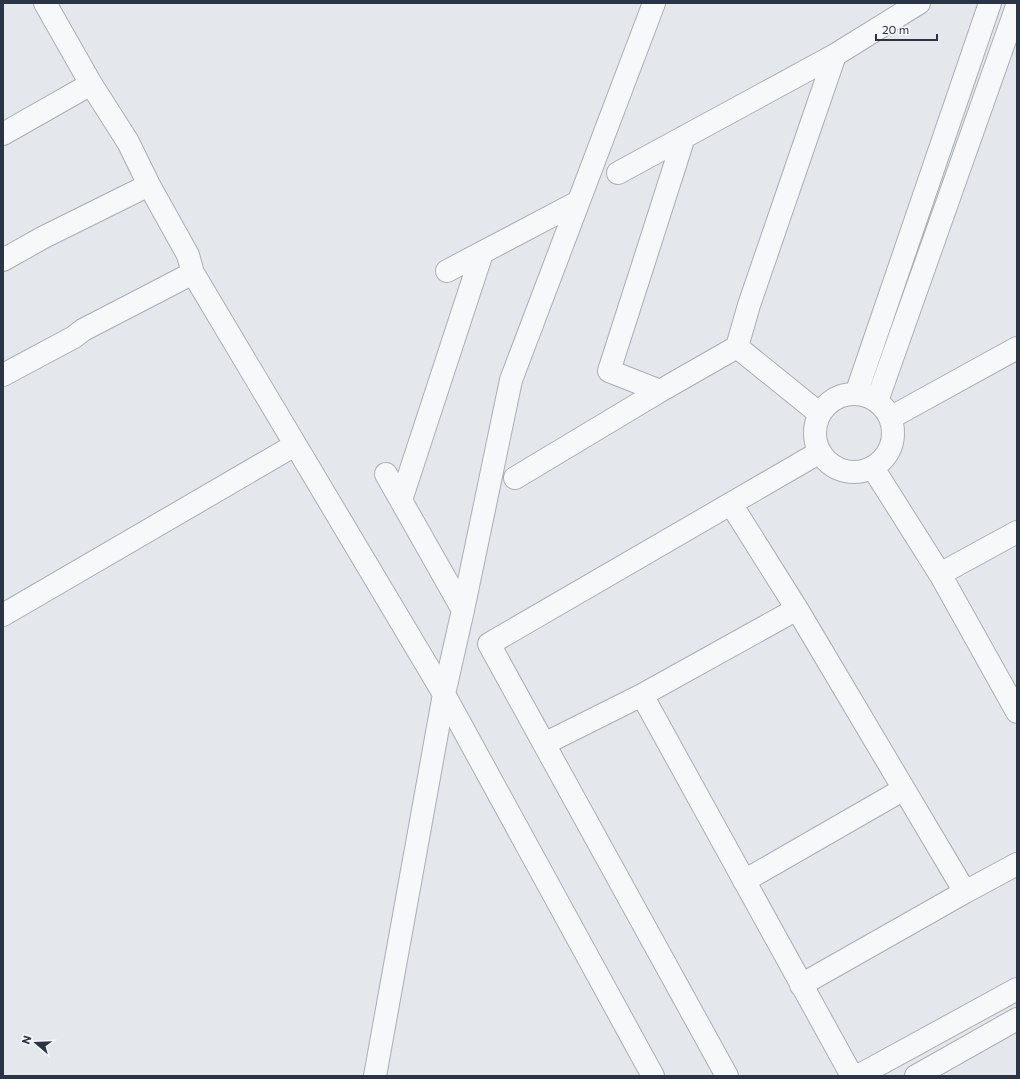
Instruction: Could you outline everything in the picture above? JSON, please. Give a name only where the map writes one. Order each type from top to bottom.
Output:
[{"type":"street","points":[[45,3],[90,84],[128,142],[149,185],[188,255],[193,274],[444,694],[653,1076]]},
{"type":"street","points":[[375,1076],[444,694],[511,380],[654,3]]},
{"type":"street","points":[[618,173],[835,55],[919,3]]},
{"type":"street","points":[[856,394],[990,3]]},
{"type":"street","points":[[877,401],[1017,6]]},
{"type":"street","points":[[515,478],[660,391],[737,347],[749,305],[835,55]]},
{"type":"street","points":[[3,134],[90,84]]},
{"type":"street","points":[[660,391],[609,371],[684,137]]},
{"type":"street","points":[[3,260],[44,237],[149,185]]},
{"type":"street","points":[[447,271],[578,202]]},
{"type":"street","points":[[401,500],[482,253]]},
{"type":"street","points":[[3,376],[74,337],[83,330],[193,274]]},
{"type":"street","points":[[737,347],[820,414]]},
{"type":"street","points":[[890,418],[1017,348]]},
{"type":"street","points":[[856,394],[867,396],[877,401],[885,408],[893,428],[893,440],[889,451],[873,468],[862,472],[850,473],[839,470],[829,464],[822,456],[817,446],[815,435],[816,424],[826,405],[836,398],[856,394]]},
{"type":"street","points":[[3,615],[295,445]]},
{"type":"street","points":[[727,1076],[489,644],[820,452]]},
{"type":"street","points":[[873,468],[940,574],[1017,712]]},
{"type":"street","points":[[386,474],[463,610]]},
{"type":"street","points":[[731,504],[797,609],[965,892]]},
{"type":"street","points":[[940,574],[1017,532]]},
{"type":"street","points":[[544,744],[642,695],[797,609]]},
{"type":"street","points":[[642,695],[852,1076]]},
{"type":"street","points":[[744,881],[904,789]]},
{"type":"street","points":[[801,984],[1017,864]]},
{"type":"street","points":[[858,1076],[1017,989]]},
{"type":"street","points":[[916,1076],[944,1069],[1017,1019]]}]
